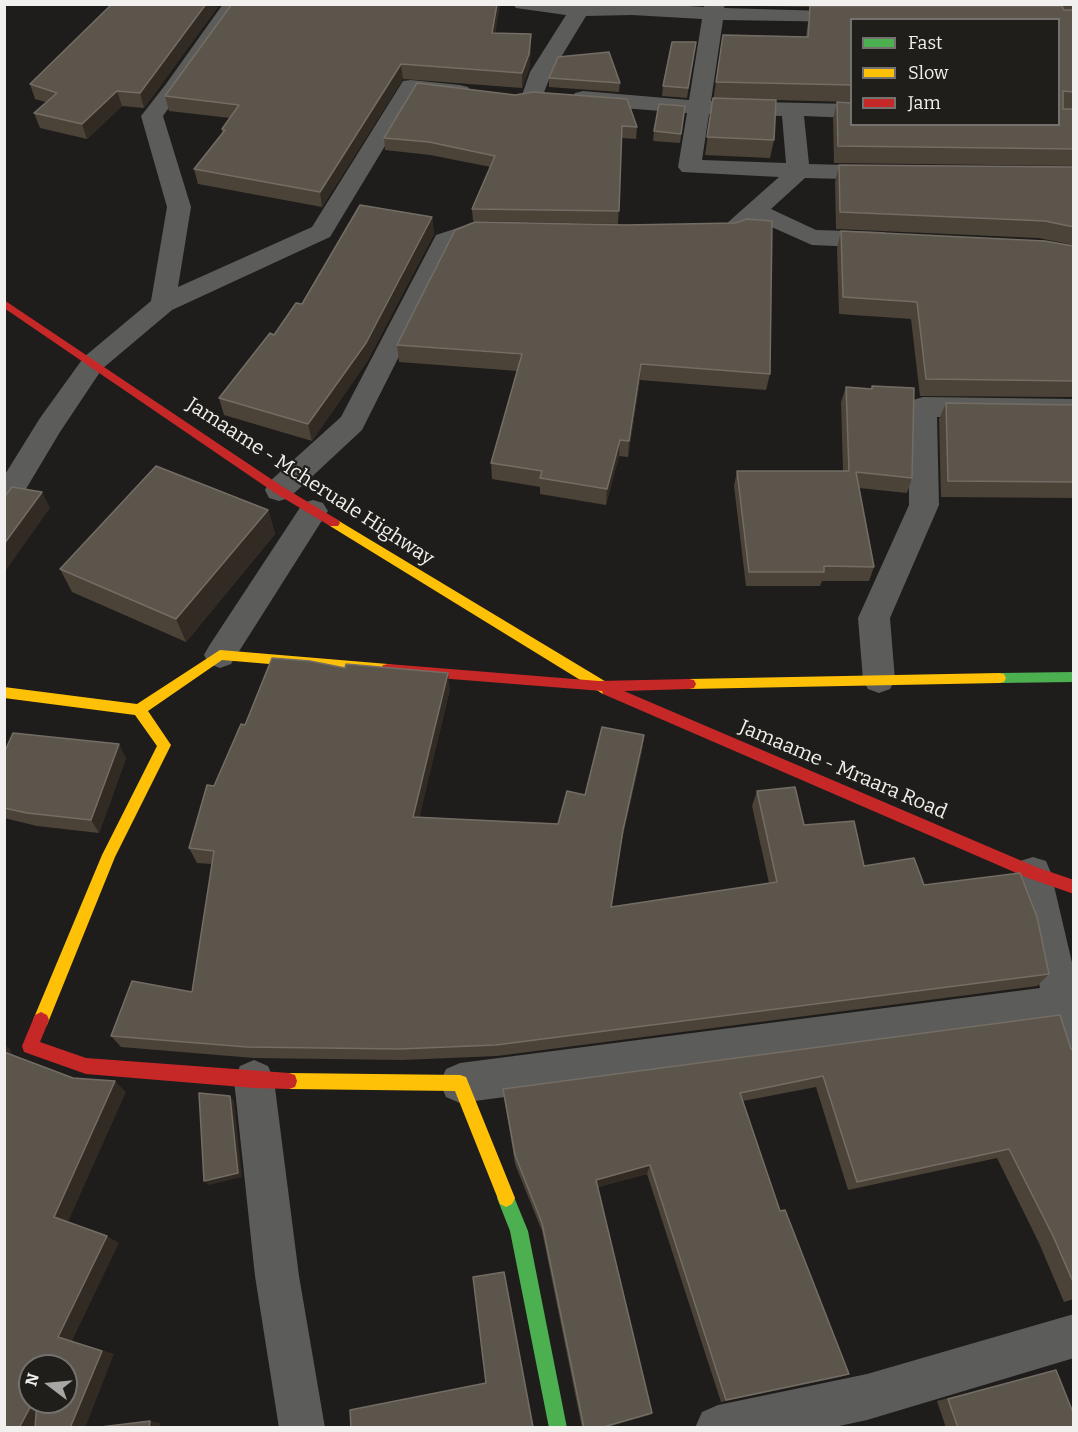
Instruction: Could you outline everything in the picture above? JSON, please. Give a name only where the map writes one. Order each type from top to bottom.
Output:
[{"type":"street","points":[[163,304],[179,207],[152,116],[174,89],[233,4]]},
{"type":"street","points":[[524,4],[582,8],[714,9],[872,16]]},
{"type":"street","points":[[582,8],[542,72],[524,96],[698,107],[850,111]]},
{"type":"street","points":[[714,9],[690,167],[798,172],[906,173]]},
{"type":"street","points":[[4,501],[50,425],[93,363],[163,304],[321,232],[411,86],[480,94]]},
{"type":"street","points":[[792,109],[798,172]]},
{"type":"street","points":[[685,232],[732,231],[798,172]]},
{"type":"street","points":[[754,210],[812,237],[907,242]]},
{"type":"street","points":[[279,490],[352,423],[445,240],[473,230],[520,231]]},
{"type":"street","name":"Jamaame - Mcheruale Highway","points":[[4,303],[279,490],[599,686]]},
{"type":"street","points":[[879,680],[874,618],[924,505],[923,407],[1074,409]]},
{"type":"street","points":[[4,692],[139,710],[220,655],[313,511]]},
{"type":"street","points":[[220,655],[599,686],[1074,677]]},
{"type":"street","name":"Jamaame - Mraara Road","points":[[599,686],[1033,873],[1074,887]]},
{"type":"street","points":[[139,710],[164,745],[109,855],[30,1046],[86,1066],[254,1080],[460,1083],[1062,1004]]},
{"type":"street","points":[[1033,873],[1062,1004],[1074,1045]]},
{"type":"street","points":[[254,1080],[277,1276],[302,1428]]},
{"type":"street","points":[[460,1083],[519,1231],[558,1428]]},
{"type":"street","points":[[718,1428],[867,1397],[1074,1336]]},
{"type":"building","points":[[112,4],[206,4],[140,93],[117,91],[82,124],[34,113],[57,93],[30,84]]},
{"type":"building","points":[[232,4],[497,4],[492,33],[531,34],[529,54],[522,73],[401,64],[320,192],[194,169],[225,130],[222,129],[239,105],[165,96]]},
{"type":"building","points":[[810,6],[1062,6],[1064,10],[1074,10],[1074,92],[1063,91],[1063,109],[1074,109],[1074,149],[838,146],[837,102],[850,103],[850,126],[1060,126],[1060,18],[850,18],[850,85],[716,82],[723,35],[808,37]]},
{"type":"building","points":[[672,42],[696,42],[688,88],[663,86]]},
{"type":"building","points":[[609,52],[620,83],[549,78],[558,57]]},
{"type":"building","points":[[417,83],[515,95],[533,92],[627,99],[637,127],[622,126],[619,211],[472,209],[495,156],[429,142],[384,138]]},
{"type":"building","points":[[713,98],[776,100],[774,140],[707,137]]},
{"type":"building","points":[[659,104],[685,106],[681,134],[654,131]]},
{"type":"building","points":[[839,165],[1074,167],[1074,227],[1045,221],[840,212]]},
{"type":"building","points":[[360,205],[432,217],[366,343],[308,424],[219,398],[270,333],[274,335],[296,303],[302,304]]},
{"type":"building","points":[[747,219],[772,221],[770,374],[641,364],[629,441],[620,440],[607,489],[540,478],[542,471],[491,463],[522,354],[397,345],[455,230],[475,222],[626,225],[735,223]]},
{"type":"building","points":[[841,231],[1045,241],[1074,246],[1074,381],[926,379],[917,302],[843,297]]},
{"type":"building","points":[[872,386],[914,388],[912,478],[856,472],[874,567],[824,566],[824,572],[749,572],[737,471],[849,471],[846,387],[872,389]]},
{"type":"building","points":[[946,403],[1074,405],[1074,482],[948,481]]},
{"type":"building","points":[[156,466],[268,510],[176,619],[60,569]]},
{"type":"building","points":[[12,487],[42,492],[4,544],[4,495]]},
{"type":"building","points":[[272,658],[310,661],[345,668],[346,664],[448,673],[413,817],[558,824],[567,791],[585,795],[602,727],[644,735],[623,830],[611,907],[777,882],[757,791],[795,787],[804,825],[854,821],[864,866],[914,858],[924,885],[1020,873],[1037,917],[1049,974],[496,1045],[399,1049],[247,1047],[111,1036],[132,981],[192,992],[214,851],[189,848],[207,785],[214,786],[241,724],[245,725]]},
{"type":"building","points":[[13,733],[119,744],[91,820],[27,813],[4,808],[4,753]]},
{"type":"building","points":[[1060,1015],[1071,1049],[1074,1050],[1074,1284],[1053,1236],[1009,1149],[857,1182],[823,1076],[740,1093],[780,1211],[785,1210],[849,1374],[726,1400],[650,1165],[596,1180],[652,1413],[600,1428],[584,1428],[542,1223],[515,1155],[503,1089]]},
{"type":"building","points":[[4,1052],[73,1078],[115,1081],[54,1217],[107,1236],[58,1337],[102,1351],[78,1409],[78,1354],[18,1354],[18,1414],[27,1414],[19,1428],[4,1428]]},
{"type":"building","points":[[199,1093],[230,1096],[238,1173],[204,1181]]},
{"type":"building","points":[[504,1272],[533,1427],[569,1428],[351,1428],[350,1410],[486,1383],[473,1277]]},
{"type":"building","points":[[1056,1370],[1074,1415],[1074,1428],[958,1428],[948,1399]]},
{"type":"building","points":[[36,1414],[76,1414],[70,1428],[35,1428]]},
{"type":"building","points":[[150,1421],[149,1428],[92,1428]]},
{"type":"traffic: fast","points":[[999,678],[1074,677]]},
{"type":"traffic: fast","points":[[506,1198],[519,1231],[558,1428]]},
{"type":"traffic: slow","points":[[334,523],[608,690]]},
{"type":"traffic: slow","points":[[4,692],[139,710],[220,655],[388,669]]},
{"type":"traffic: slow","points":[[689,684],[999,678]]},
{"type":"traffic: slow","points":[[41,1020],[109,855],[164,745],[139,710]]},
{"type":"traffic: slow","points":[[289,1081],[460,1083],[506,1198]]},
{"type":"traffic: jam","points":[[4,303],[279,490],[334,523]]},
{"type":"traffic: jam","points":[[388,669],[599,686],[689,684]]},
{"type":"traffic: jam","points":[[608,690],[1033,873],[1074,887]]},
{"type":"traffic: jam","points":[[41,1020],[30,1046],[86,1066],[289,1081]]}]
